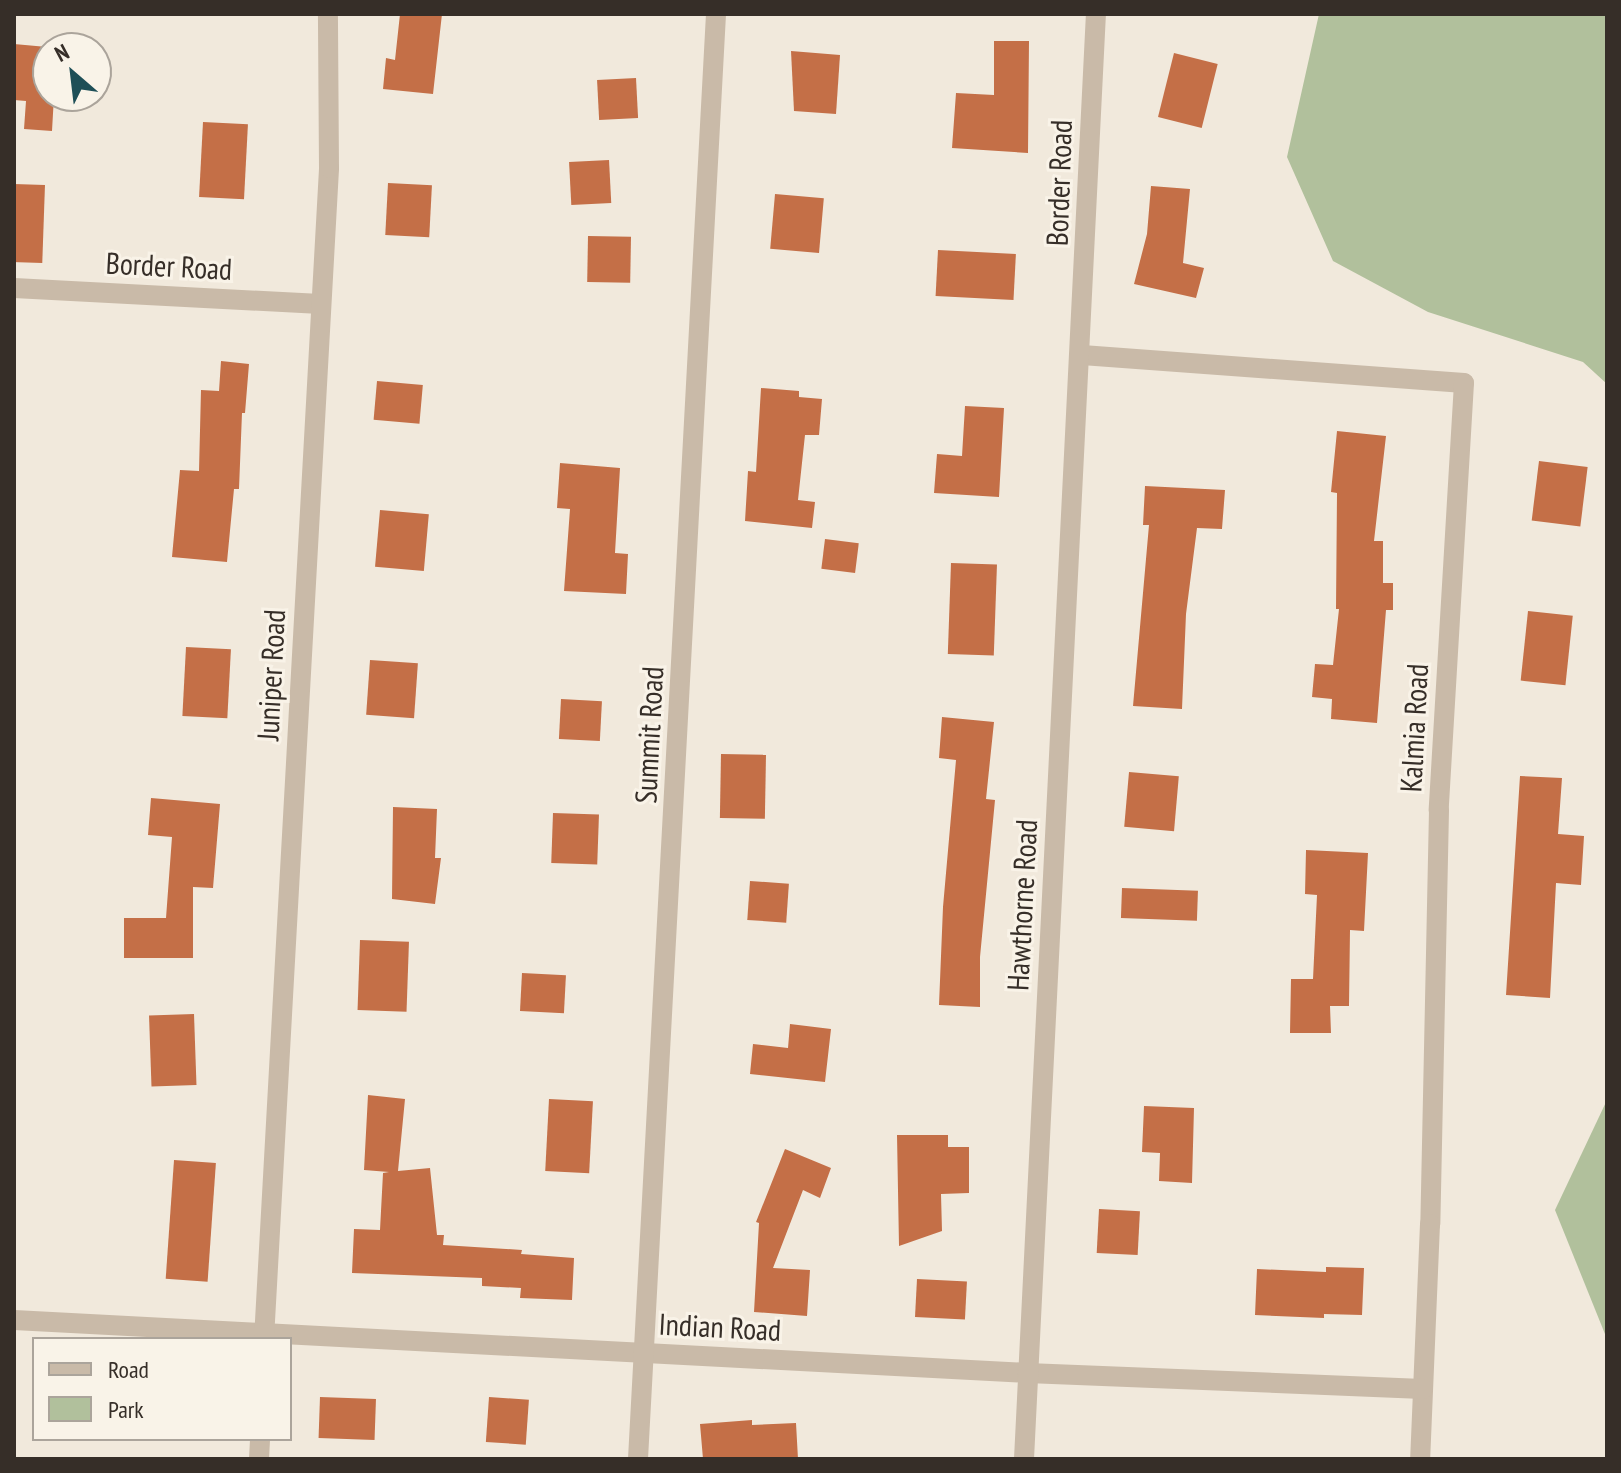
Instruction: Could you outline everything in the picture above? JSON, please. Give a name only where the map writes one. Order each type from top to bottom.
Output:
[{"type":"street","name":"Juniper Road","points":[[264,1337],[329,168],[328,14]]},
{"type":"street","name":"Summit Road","points":[[638,1459],[716,14]]},
{"type":"street","name":"Border Road","points":[[1082,355],[1096,14]]},
{"type":"street","name":"Border Road","points":[[14,288],[321,304]]},
{"type":"street","name":"Hawthorne Road","points":[[1024,1459],[1082,355]]},
{"type":"street","name":"Kalmia Road","points":[[1082,355],[1464,383],[1439,810],[1420,1459]]},
{"type":"street","name":"Indian Road","points":[[14,1320],[264,1337]]},
{"type":"street","name":"Indian Road","points":[[292,1338],[1423,1389]]},
{"type":"green space","points":[[1319,14],[1607,14],[1607,384],[1583,362],[1428,312],[1333,261],[1287,157]]},
{"type":"green space","points":[[1607,1100],[1607,1339],[1555,1210]]},
{"type":"building","points":[[400,14],[442,14],[433,94],[383,89],[386,58],[395,60]]},
{"type":"building","points":[[994,41],[1029,41],[1028,153],[952,148],[956,93],[994,95]]},
{"type":"building","points":[[14,44],[32,46],[32,112],[53,112],[52,131],[24,129],[26,101],[14,100]]},
{"type":"building","points":[[791,51],[840,55],[836,114],[794,111]]},
{"type":"building","points":[[1174,53],[1218,64],[1202,128],[1158,117]]},
{"type":"building","points":[[636,78],[638,118],[599,120],[597,80]]},
{"type":"building","points":[[203,122],[248,124],[244,199],[199,197]]},
{"type":"building","points":[[609,160],[611,203],[571,205],[569,162]]},
{"type":"building","points":[[388,183],[432,185],[429,237],[385,235]]},
{"type":"building","points":[[14,184],[45,185],[42,263],[14,262]]},
{"type":"building","points":[[1151,186],[1190,189],[1183,263],[1204,268],[1196,298],[1134,284],[1147,234]]},
{"type":"building","points":[[775,194],[824,198],[819,253],[770,249]]},
{"type":"building","points":[[588,236],[631,237],[630,283],[587,282]]},
{"type":"building","points":[[938,250],[1016,254],[1013,300],[936,296]]},
{"type":"building","points":[[221,361],[249,364],[245,413],[242,413],[239,489],[234,489],[227,562],[172,557],[180,470],[199,471],[201,390],[219,391]]},
{"type":"building","points":[[377,381],[423,385],[419,424],[374,420]]},
{"type":"building","points":[[761,388],[799,391],[799,397],[822,399],[819,435],[805,435],[798,500],[815,502],[812,528],[745,521],[748,471],[756,472]]},
{"type":"building","points":[[965,406],[1004,408],[999,497],[934,493],[937,454],[962,456]]},
{"type":"building","points":[[1337,431],[1386,436],[1374,541],[1383,541],[1383,583],[1393,583],[1393,610],[1386,610],[1377,723],[1331,719],[1332,699],[1312,697],[1315,664],[1333,665],[1339,609],[1336,609],[1337,493],[1331,492]]},
{"type":"building","points":[[1539,461],[1588,467],[1580,527],[1532,521]]},
{"type":"building","points":[[560,463],[620,468],[615,553],[628,554],[626,594],[564,591],[570,509],[557,508]]},
{"type":"building","points":[[1145,486],[1225,490],[1222,529],[1197,528],[1186,614],[1182,709],[1133,706],[1149,525],[1143,525]]},
{"type":"building","points":[[380,510],[429,514],[424,571],[375,567]]},
{"type":"building","points":[[825,539],[859,543],[855,573],[821,569]]},
{"type":"building","points":[[951,563],[997,565],[994,656],[948,654]]},
{"type":"building","points":[[1528,611],[1573,616],[1565,685],[1521,681]]},
{"type":"building","points":[[186,647],[231,649],[227,718],[182,716]]},
{"type":"building","points":[[370,660],[418,663],[414,718],[366,715]]},
{"type":"building","points":[[561,699],[602,701],[600,741],[559,739]]},
{"type":"building","points":[[942,717],[994,722],[986,799],[995,800],[980,957],[980,1007],[939,1005],[943,907],[956,760],[939,758]]},
{"type":"building","points":[[721,754],[766,755],[765,819],[720,818]]},
{"type":"building","points":[[1129,772],[1179,776],[1174,831],[1124,827]]},
{"type":"building","points":[[1520,776],[1562,778],[1558,834],[1584,836],[1581,885],[1556,883],[1550,998],[1506,995]]},
{"type":"building","points":[[151,798],[220,804],[213,888],[193,887],[193,958],[124,958],[124,918],[166,918],[172,837],[148,835]]},
{"type":"building","points":[[393,807],[437,809],[435,858],[441,858],[435,904],[392,899]]},
{"type":"building","points":[[553,813],[599,815],[597,865],[551,863]]},
{"type":"building","points":[[1306,850],[1368,853],[1364,931],[1350,930],[1349,1006],[1330,1006],[1331,1033],[1290,1033],[1291,979],[1313,979],[1317,895],[1305,894]]},
{"type":"building","points":[[750,881],[789,884],[786,923],[747,920]]},
{"type":"building","points":[[1122,888],[1198,891],[1197,921],[1121,918]]},
{"type":"building","points":[[360,940],[409,942],[407,1012],[358,1010]]},
{"type":"building","points":[[522,973],[566,975],[564,1013],[520,1011]]},
{"type":"building","points":[[194,1014],[196,1085],[152,1087],[149,1016]]},
{"type":"building","points":[[790,1024],[831,1029],[825,1082],[750,1074],[753,1044],[788,1048]]},
{"type":"building","points":[[368,1095],[405,1099],[398,1171],[430,1168],[437,1235],[444,1235],[443,1245],[522,1250],[521,1254],[574,1258],[572,1300],[520,1298],[521,1288],[482,1286],[482,1278],[352,1273],[354,1229],[380,1230],[383,1173],[389,1172],[364,1170]]},
{"type":"building","points":[[549,1099],[593,1101],[589,1173],[545,1171]]},
{"type":"building","points":[[1144,1106],[1194,1108],[1192,1183],[1159,1181],[1160,1153],[1142,1152]]},
{"type":"building","points":[[897,1135],[948,1135],[948,1147],[969,1147],[969,1193],[941,1194],[942,1231],[899,1246]]},
{"type":"building","points":[[785,1149],[831,1168],[820,1198],[803,1190],[773,1268],[810,1270],[807,1316],[754,1312],[759,1223],[756,1222]]},
{"type":"building","points":[[174,1160],[216,1163],[208,1282],[166,1279]]},
{"type":"building","points":[[1099,1209],[1140,1211],[1138,1255],[1097,1253]]},
{"type":"building","points":[[1326,1267],[1364,1268],[1362,1315],[1324,1314],[1324,1318],[1255,1315],[1257,1269],[1326,1272]]},
{"type":"building","points":[[917,1279],[967,1282],[965,1320],[915,1317]]},
{"type":"building","points":[[320,1397],[376,1399],[375,1440],[319,1438]]},
{"type":"building","points":[[489,1397],[529,1400],[526,1445],[486,1442]]},
{"type":"building","points":[[752,1420],[752,1425],[796,1423],[798,1459],[703,1459],[700,1424]]}]
